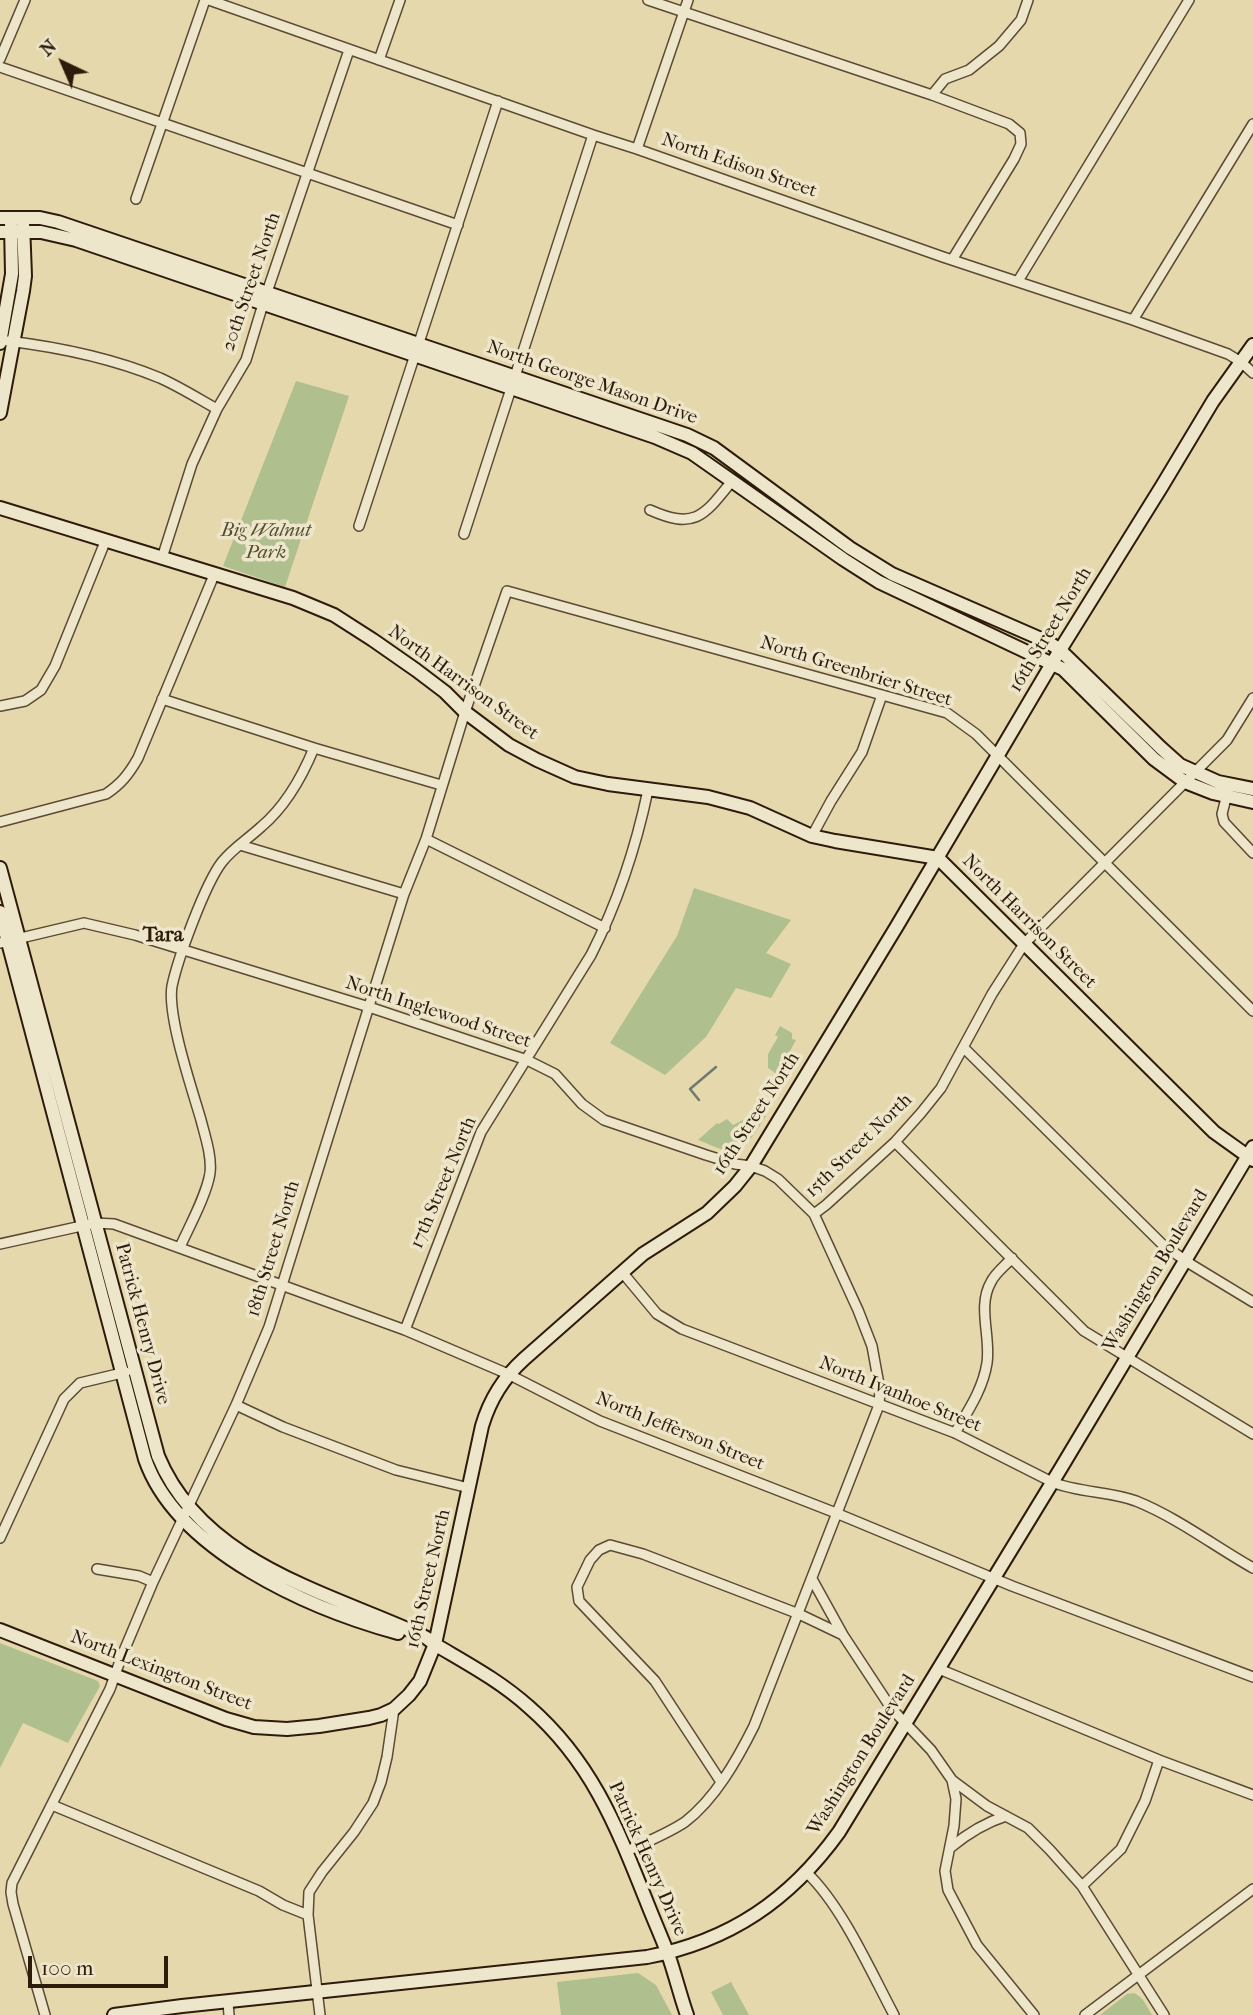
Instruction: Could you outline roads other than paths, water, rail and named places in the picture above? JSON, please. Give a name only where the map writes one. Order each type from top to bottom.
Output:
[{"type":"street","points":[[0,59],[25,0]]},
{"type":"street","points":[[136,199],[207,0]]},
{"type":"street","name":"North Edison Street","points":[[207,0],[952,260],[1133,320],[1228,354],[1253,373]]},
{"type":"street","points":[[379,60],[400,0]]},
{"type":"street","points":[[649,0],[932,95],[1009,124],[1020,133],[1021,144],[1014,159],[952,260]]},
{"type":"street","points":[[637,149],[688,0]]},
{"type":"street","points":[[932,95],[945,79],[969,70],[999,46],[1021,20],[1028,0]]},
{"type":"street","points":[[1018,281],[1189,0]]},
{"type":"street","name":"20th Street North","points":[[162,558],[192,464],[217,409],[246,360],[349,50]]},
{"type":"street","points":[[0,67],[458,225]]},
{"type":"street","points":[[359,526],[498,101]]},
{"type":"street","points":[[1133,320],[1253,124]]},
{"type":"street","points":[[464,534],[593,135]]},
{"type":"street","points":[[0,413],[5,341],[25,276],[12,225]]},
{"type":"street","name":"North George Mason Drive","points":[[12,225],[76,240],[265,298],[513,383],[692,453],[869,576],[1072,676],[1162,766],[1253,802]]},
{"type":"street","points":[[5,341],[68,351],[160,378],[217,409]]},
{"type":"street","name":"16th Street North","points":[[394,1709],[420,1681],[435,1644],[487,1411],[495,1394],[508,1374],[622,1272],[643,1254],[707,1213],[729,1193],[751,1166],[938,858],[1060,650],[1213,401],[1253,345]]},
{"type":"street","name":"North George Mason Drive","points":[[513,383],[650,421],[696,439],[714,449],[850,548],[892,574],[1048,642],[1060,650],[1180,765],[1190,778]]},
{"type":"street","points":[[650,510],[678,520],[689,520],[711,508],[732,481]]},
{"type":"street","name":"North Harrison Street","points":[[0,508],[293,598],[334,615],[416,670],[509,745],[575,776],[608,785],[708,797],[750,808],[812,836],[938,858],[1214,1132],[1251,1154]]},
{"type":"street","points":[[0,706],[25,701],[41,690],[55,666],[106,542]]},
{"type":"street","points":[[0,822],[106,794],[129,775],[214,575]]},
{"type":"street","name":"18th Street North","points":[[45,2015],[10,1892],[12,1883],[115,1675],[153,1582],[236,1405],[269,1327],[404,894],[426,839],[441,785],[507,591]]},
{"type":"street","name":"North Greenbrier Street","points":[[507,591],[947,713],[976,734],[1253,1011]]},
{"type":"street","points":[[812,836],[862,752],[882,695]]},
{"type":"street","name":"15th Street North","points":[[627,1851],[683,1823],[699,1810],[721,1782],[753,1729],[879,1405],[880,1390],[872,1346],[814,1214],[895,1142],[941,1088],[992,995],[1024,944],[1227,740],[1253,698]]},
{"type":"street","points":[[162,699],[441,785]]},
{"type":"street","points":[[180,1247],[202,1199],[210,1172],[207,1142],[173,1018],[172,990],[175,973],[219,866],[230,852],[264,825],[282,804],[303,775],[314,748]]},
{"type":"street","name":"North George Mason Drive","points":[[1228,790],[1253,789]]},
{"type":"street","name":"17th Street North","points":[[405,1330],[481,1132],[605,928],[641,822],[648,790]]},
{"type":"street","points":[[1228,790],[1222,814],[1224,822],[1253,853]]},
{"type":"street","points":[[426,839],[605,928]]},
{"type":"street","points":[[240,845],[404,894]]},
{"type":"street","name":"Patrick Henry Drive","points":[[0,868],[9,941]]},
{"type":"street","name":"Patrick Henry Drive","points":[[0,912],[129,1372],[158,1456],[186,1514],[273,1571],[360,1611],[426,1637],[499,1682],[549,1726],[568,1747],[599,1792],[627,1851],[667,1953],[695,2015]]},
{"type":"street","name":"North Inglewood Street","points":[[9,941],[84,922],[135,935],[369,1007],[527,1060],[555,1074],[582,1104],[604,1119],[735,1164],[751,1166],[779,1179],[814,1214]]},
{"type":"street","points":[[964,1048],[1163,1245],[1253,1302]]},
{"type":"street","points":[[895,1142],[1084,1331],[1253,1434]]},
{"type":"street","name":"Washington Boulevard","points":[[114,2015],[163,2008],[228,2008],[317,1992],[646,1957],[688,1948],[741,1924],[765,1909],[807,1873],[839,1832],[1251,1154]]},
{"type":"street","points":[[0,1244],[89,1224]]},
{"type":"street","name":"North Jefferson Street","points":[[89,1224],[114,1224],[405,1330],[508,1374],[600,1421],[836,1513],[994,1579],[1253,1677]]},
{"type":"street","points":[[955,1433],[983,1382],[988,1334],[984,1305],[990,1282],[1012,1258]]},
{"type":"street","name":"North Ivanhoe Street","points":[[622,1272],[657,1314],[682,1329],[955,1433],[1066,1488],[1134,1500],[1163,1513],[1253,1568]]},
{"type":"street","points":[[0,1538],[64,1399],[80,1383],[129,1372]]},
{"type":"street","points":[[236,1405],[283,1427],[396,1470],[469,1488]]},
{"type":"street","points":[[721,1782],[655,1681],[579,1601],[577,1587],[590,1560],[599,1550],[610,1545],[643,1554],[799,1614],[843,1634]]},
{"type":"street","points":[[97,1569],[139,1576],[153,1582]]},
{"type":"street","points":[[811,1579],[891,1708],[931,1750],[952,1780],[987,1806],[1028,1828],[1082,1886],[1164,2015]]},
{"type":"street","name":"North Lexington Street","points":[[0,1630],[226,1719],[254,1727],[287,1729],[319,1726],[369,1718],[394,1709]]},
{"type":"street","points":[[939,1668],[1158,1760],[1253,1795]]},
{"type":"street","points":[[320,2015],[308,1915],[309,1892],[373,1803],[381,1782],[394,1709]]},
{"type":"street","points":[[1082,1886],[1121,1849],[1145,1801],[1158,1760]]},
{"type":"street","points":[[952,1780],[956,1799],[954,1826],[945,1871],[948,1890],[977,1945],[1034,2015]]},
{"type":"street","points":[[52,1805],[258,1891],[308,1915]]},
{"type":"street","points":[[950,1848],[987,1822],[1006,1816]]},
{"type":"street","points":[[807,1873],[822,1888],[850,1933],[894,2015]]},
{"type":"street","points":[[1085,2015],[1253,1889]]},
{"type":"street","name":"Patrick Henry Drive","points":[[667,1953],[687,2015]]},
{"type":"waterway","points":[[699,1100],[690,1089],[716,1067]]},
{"type":"district","name":"Tara","points":[[163,936]]},
{"type":"park label","name":"Big Walnut Park","points":[[266,542]]}]
